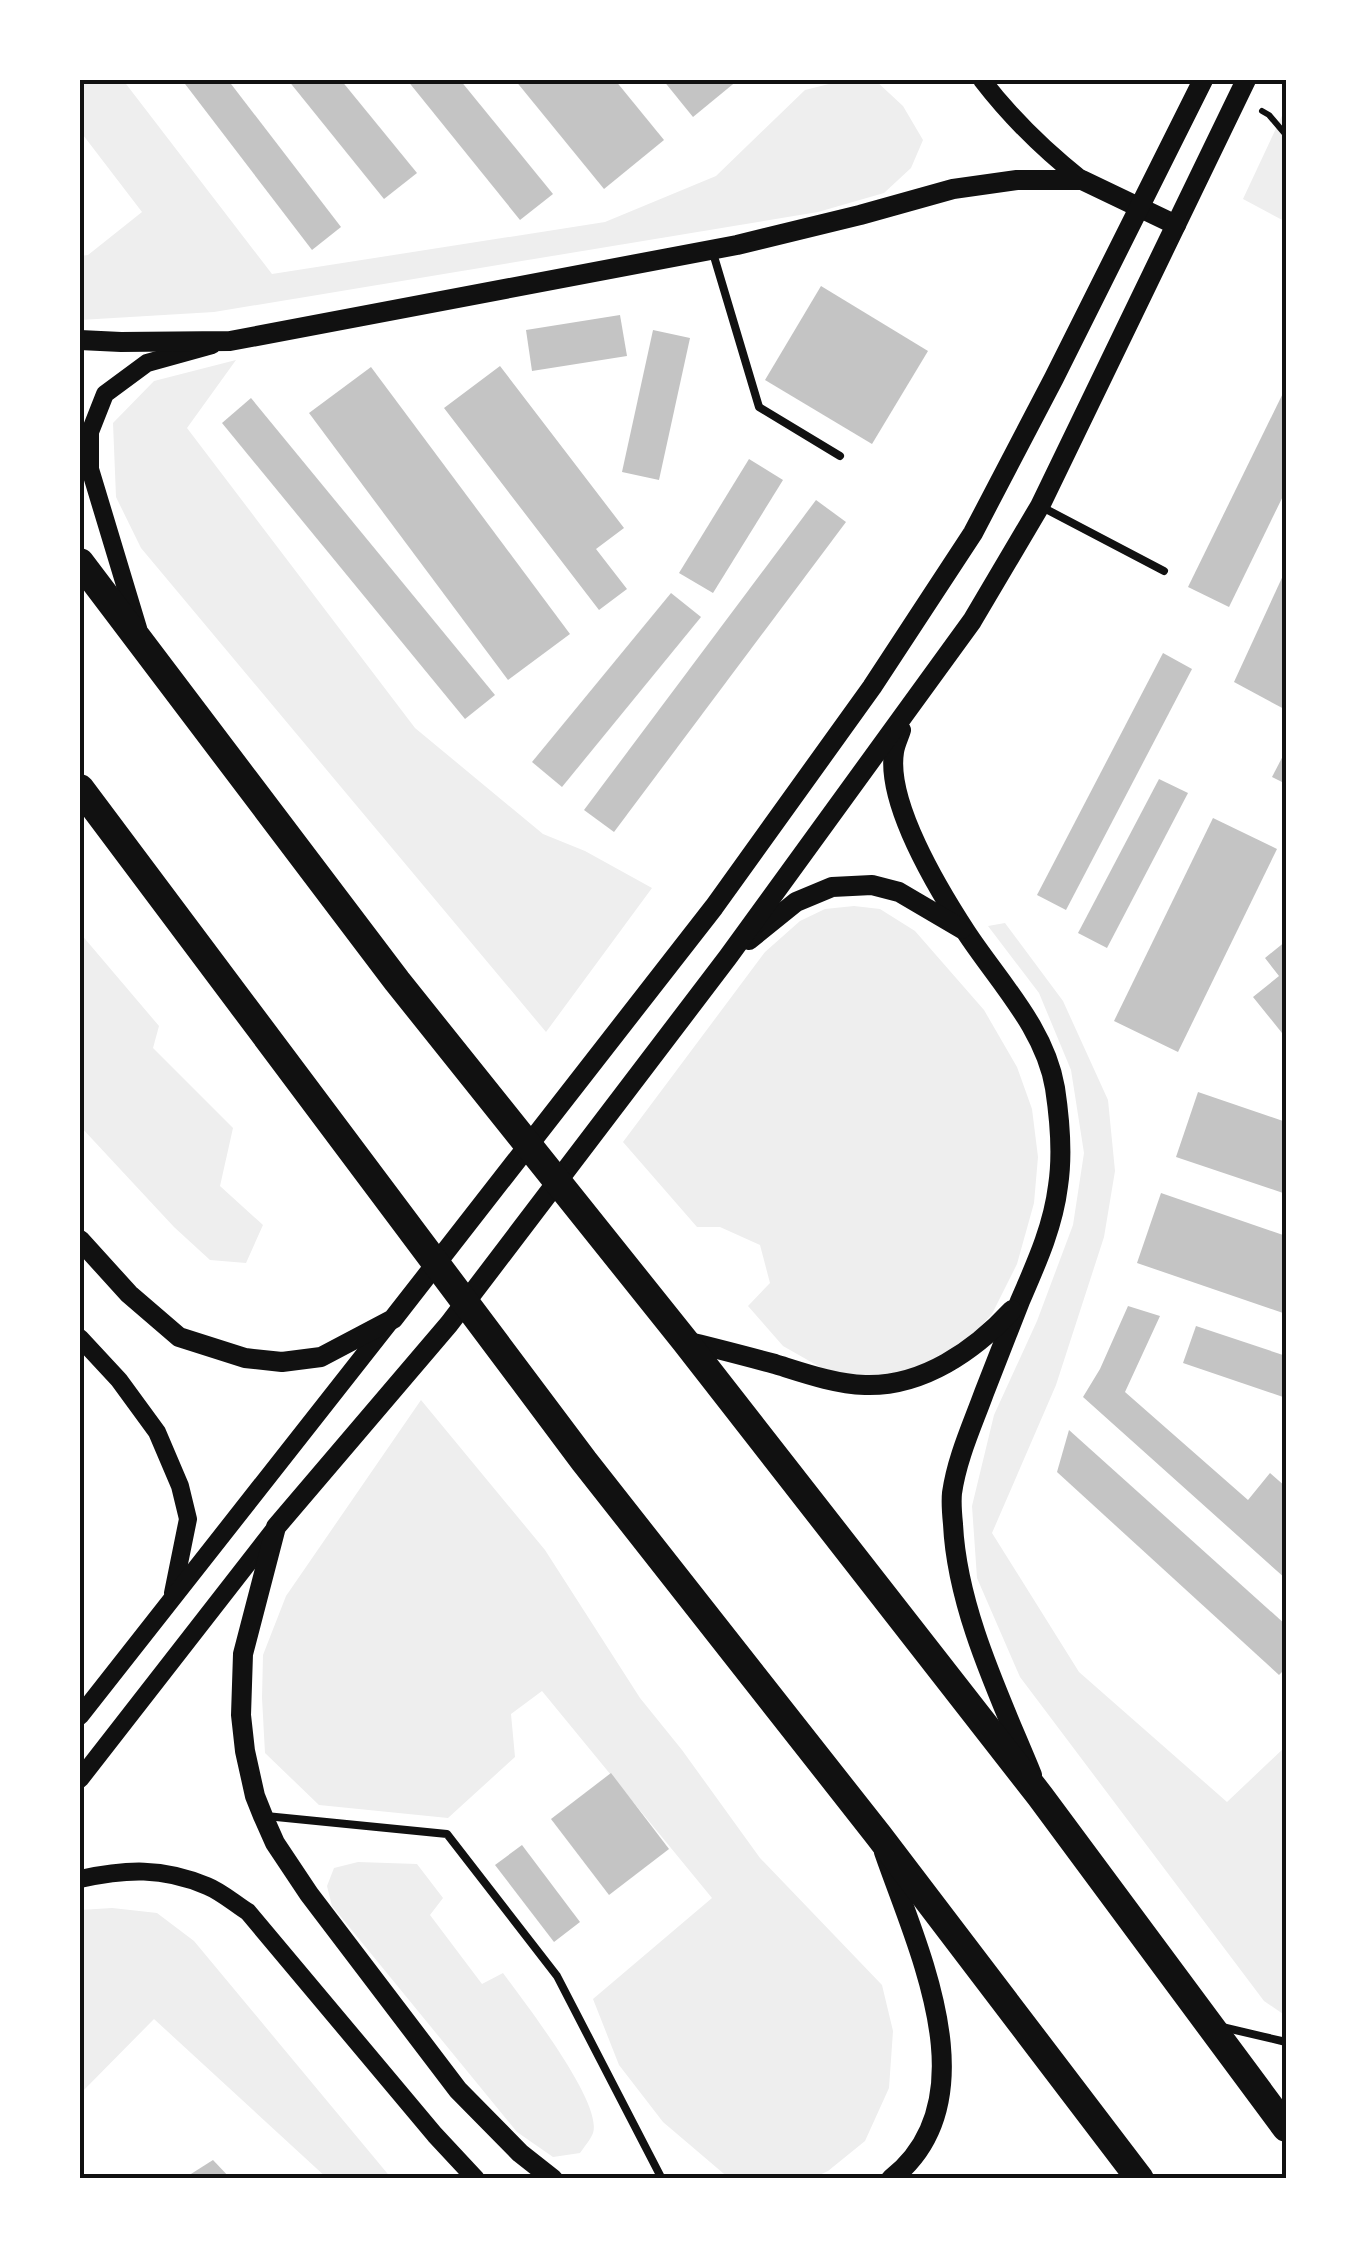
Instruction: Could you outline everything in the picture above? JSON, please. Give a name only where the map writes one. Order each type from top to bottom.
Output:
[{"type":"highway","points":[[80,562],[396,981],[685,1340],[1040,1796],[1286,2128]]},
{"type":"highway","points":[[80,788],[584,1461],[879,1836],[1140,2179]]},
{"type":"main road","points":[[80,1240],[129,1294],[179,1337],[245,1358],[282,1362],[321,1357],[392,1319],[714,907],[872,687],[973,532],[1203,80]]},
{"type":"main road","points":[[553,2179],[458,2090],[309,1894],[275,1844],[254,1796],[240,1715],[243,1654],[276,1526],[449,1324],[728,957],[972,621],[1040,506],[1246,80]]},
{"type":"main road","points":[[80,340],[230,341],[712,250],[953,189],[1017,180],[1082,180],[1176,225]]},
{"type":"main road","points":[[906,714],[894,751],[894,774],[916,847],[965,931],[1021,1007],[1054,1082],[1056,1097],[1061,1153],[1048,1234],[961,1452],[952,1496],[954,1544],[966,1603],[1040,1796]]},
{"type":"main road","points":[[728,957],[796,902],[832,887],[872,885],[900,892],[965,931]]},
{"type":"main road","points":[[685,1340],[816,1376],[866,1385],[914,1378],[957,1358],[988,1335],[1020,1301]]},
{"type":"main road","points":[[879,1836],[936,2004],[943,2062],[940,2101],[925,2140],[892,2179]]},
{"type":"street","points":[[982,80],[1030,136],[1082,180]]},
{"type":"street","points":[[144,648],[90,469],[90,432],[105,394],[146,363],[230,341]]},
{"type":"street","points":[[80,1716],[392,1319]]},
{"type":"street","points":[[80,1338],[157,1432],[180,1486],[188,1519],[172,1598]]},
{"type":"street","points":[[80,1779],[276,1526]]},
{"type":"street","points":[[80,1879],[113,1872],[156,1870],[210,1887],[248,1912],[476,2179]]},
{"type":"lane","points":[[712,250],[758,407],[840,456]]},
{"type":"lane","points":[[1040,506],[1164,571]]},
{"type":"lane","points":[[263,1816],[447,1834],[558,1976],[662,2179]]},
{"type":"lane","points":[[1211,2024],[1286,2042]]},
{"type":"path","points":[[1269,115],[1286,135]]},
{"type":"shaded area","points":[[80,80],[123,80],[272,274],[605,222],[716,176],[805,90],[845,80],[875,80],[903,106],[923,140],[911,168],[884,193],[818,212],[214,312],[80,320],[80,256],[88,255],[142,212],[80,131]]},
{"type":"shaded area","points":[[1286,107],[1286,222],[1243,199]]},
{"type":"shaded area","points":[[236,360],[187,428],[415,728],[543,834],[585,851],[652,888],[546,1032],[141,548],[116,497],[113,423],[154,381]]},
{"type":"shaded area","points":[[825,909],[880,909],[915,931],[984,1010],[1017,1067],[1032,1109],[1038,1157],[1034,1203],[1017,1264],[992,1314],[958,1351],[878,1381],[834,1375],[783,1346],[748,1306],[770,1283],[760,1245],[720,1227],[697,1227],[623,1142],[765,952],[800,921]]},
{"type":"shaded area","points":[[1005,923],[1063,1001],[1108,1100],[1115,1171],[1104,1237],[1056,1385],[992,1533],[1079,1672],[1227,1802],[1286,1746],[1286,2016],[1264,2001],[1020,1677],[977,1578],[972,1506],[994,1415],[1037,1321],[1073,1225],[1084,1153],[1071,1070],[1039,993],[988,926]]},
{"type":"shaded area","points":[[80,933],[159,1026],[153,1048],[233,1128],[220,1186],[263,1225],[246,1263],[210,1260],[80,1126]]},
{"type":"shaded area","points":[[421,1400],[545,1550],[640,1698],[760,1858],[882,1985],[893,2031],[889,2088],[865,2141],[828,2171],[811,2179],[730,2179],[663,2122],[619,2065],[593,1999],[712,1898],[542,1691],[511,1714],[515,1757],[448,1818],[319,1805],[265,1753],[263,1655],[286,1596]]},
{"type":"shaded area","points":[[358,1862],[417,1864],[443,1898],[430,1915],[482,1984],[503,1973],[559,2052],[586,2099],[593,2118],[593,2133],[580,2153],[553,2157],[517,2132],[332,1906],[327,1886],[334,1868]]},
{"type":"shaded area","points":[[112,1908],[157,1913],[194,1941],[392,2179],[328,2179],[154,2019],[80,2094],[80,1910]]},
{"type":"building","points":[[182,80],[228,80],[341,227],[312,250]]},
{"type":"building","points":[[288,80],[341,80],[417,173],[384,199]]},
{"type":"building","points":[[407,80],[460,80],[553,194],[520,220]]},
{"type":"building","points":[[515,80],[615,80],[664,140],[604,189]]},
{"type":"building","points":[[663,80],[738,80],[693,117]]},
{"type":"building","points":[[821,286],[928,351],[872,444],[765,380]]},
{"type":"building","points":[[620,315],[627,356],[532,371],[526,330]]},
{"type":"building","points":[[653,330],[690,338],[659,480],[622,472]]},
{"type":"building","points":[[500,366],[624,528],[596,549],[627,589],[599,610],[444,408]]},
{"type":"building","points":[[371,367],[570,634],[508,680],[309,413]]},
{"type":"building","points":[[1286,387],[1286,490],[1229,607],[1188,587]]},
{"type":"building","points":[[251,398],[495,695],[465,719],[222,423]]},
{"type":"building","points":[[749,459],[783,480],[713,593],[679,573]]},
{"type":"building","points":[[816,500],[846,522],[614,832],[584,810]]},
{"type":"building","points":[[1286,569],[1286,710],[1234,682]]},
{"type":"building","points":[[671,593],[701,617],[562,787],[532,762]]},
{"type":"building","points":[[1163,653],[1192,669],[1066,910],[1037,895]]},
{"type":"building","points":[[1286,750],[1286,784],[1272,777]]},
{"type":"building","points":[[1159,779],[1188,793],[1107,948],[1078,933]]},
{"type":"building","points":[[1213,818],[1277,849],[1178,1052],[1114,1021]]},
{"type":"building","points":[[1286,941],[1286,1038],[1253,997],[1279,976],[1265,958]]},
{"type":"building","points":[[1198,1092],[1286,1122],[1286,1194],[1176,1157]]},
{"type":"building","points":[[1161,1193],[1286,1236],[1286,1314],[1137,1263]]},
{"type":"building","points":[[1128,1306],[1160,1316],[1125,1392],[1248,1500],[1270,1473],[1286,1487],[1286,1579],[1083,1397]]},
{"type":"building","points":[[1196,1326],[1286,1356],[1286,1398],[1183,1363]]},
{"type":"building","points":[[1069,1430],[1286,1625],[1286,1668],[1279,1675],[1057,1472]]},
{"type":"building","points":[[611,1773],[669,1849],[609,1895],[551,1819]]},
{"type":"building","points":[[522,1845],[580,1922],[554,1942],[495,1865]]},
{"type":"building","points":[[213,2160],[231,2179],[183,2179]]}]
